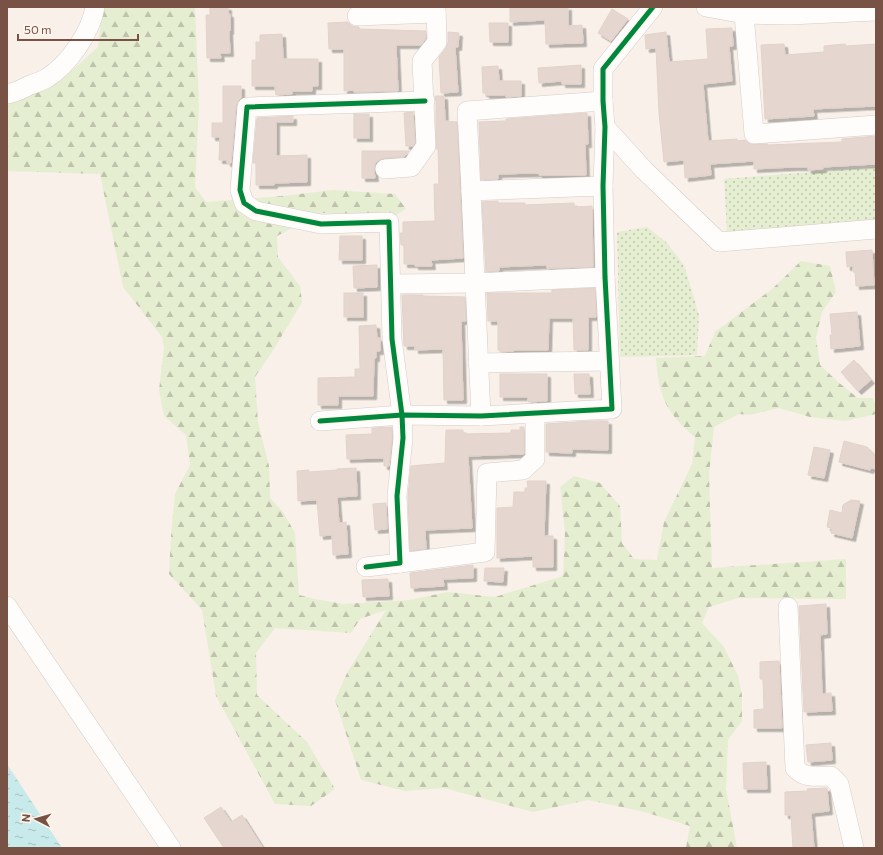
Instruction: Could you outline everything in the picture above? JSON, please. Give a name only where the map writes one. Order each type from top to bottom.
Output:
[{"type":"street","points":[[7,94],[14,93],[47,78],[65,63],[80,44],[94,15],[95,7]]},
{"type":"street","points":[[320,421],[402,416],[481,416],[612,410],[605,277],[603,186],[605,127],[603,68],[653,7]]},
{"type":"street","points":[[706,7],[744,14],[789,15],[876,10]]},
{"type":"street","points":[[357,16],[436,10],[438,42],[422,61],[426,146],[411,167],[385,169]]},
{"type":"street","points":[[744,14],[754,134],[876,125]]},
{"type":"street","points":[[400,563],[397,496],[403,438],[402,416],[392,339],[392,284],[389,222],[321,224],[256,211],[244,203],[240,190],[247,107],[425,100]]},
{"type":"street","points":[[481,416],[467,111],[603,101]]},
{"type":"street","points":[[605,127],[644,170],[719,242],[876,229]]},
{"type":"street","points":[[471,191],[603,186]]},
{"type":"street","points":[[392,284],[474,283],[605,277]]},
{"type":"street","points":[[478,363],[610,361]]},
{"type":"street","points":[[366,567],[485,552],[487,473],[524,470],[535,458],[535,413]]},
{"type":"street","points":[[7,606],[171,848]]},
{"type":"street","points":[[788,607],[795,768],[800,774],[831,776],[839,784],[854,848]]},
{"type":"green space","points":[[102,7],[195,7],[199,105],[195,187],[206,202],[283,196],[333,190],[395,194],[406,209],[394,216],[322,213],[277,236],[278,257],[300,286],[302,302],[274,349],[255,377],[258,422],[269,466],[270,498],[283,512],[295,533],[299,595],[343,604],[409,600],[448,592],[495,597],[563,576],[565,532],[560,487],[574,476],[600,483],[620,506],[622,543],[634,559],[657,560],[664,522],[692,464],[695,437],[670,411],[665,402],[659,383],[656,358],[705,356],[715,332],[772,289],[801,261],[830,266],[836,292],[822,312],[816,338],[820,365],[858,398],[873,398],[876,406],[876,414],[845,421],[810,417],[779,408],[750,415],[739,414],[714,427],[709,475],[712,568],[846,559],[846,599],[738,598],[709,607],[702,623],[724,647],[738,676],[742,695],[742,721],[728,740],[726,789],[737,848],[686,848],[690,826],[641,811],[588,800],[533,812],[444,788],[405,791],[361,780],[335,700],[347,673],[386,610],[360,619],[351,633],[275,628],[256,653],[257,695],[307,742],[335,789],[311,806],[275,804],[216,696],[202,610],[169,574],[175,494],[190,465],[186,435],[164,416],[159,390],[164,348],[162,337],[123,287],[100,174],[7,171],[7,98],[60,81],[98,47]]},
{"type":"green space","points":[[876,167],[876,220],[727,232],[724,179]]},
{"type":"green space","points":[[647,227],[666,242],[684,265],[699,315],[697,355],[620,357],[617,232]]},
{"type":"water","points":[[7,764],[62,848],[7,848]]},
{"type":"building","points":[[210,7],[228,7],[228,14],[230,14],[230,53],[220,53],[221,58],[207,58],[206,15],[210,15]]},
{"type":"building","points":[[510,7],[568,7],[568,26],[582,25],[583,43],[546,44],[545,20],[510,22]]},
{"type":"building","points":[[612,9],[628,19],[611,41],[598,33]]},
{"type":"building","points":[[348,22],[352,26],[359,27],[359,29],[426,31],[426,38],[421,45],[396,45],[398,91],[344,91],[344,49],[329,49],[328,23]]},
{"type":"building","points":[[489,23],[508,23],[508,42],[490,42]]},
{"type":"building","points":[[732,28],[733,46],[729,46],[732,81],[703,84],[708,141],[737,139],[737,141],[745,140],[750,144],[768,145],[842,142],[842,139],[876,136],[876,164],[823,167],[823,169],[808,170],[808,167],[754,169],[754,161],[710,164],[711,175],[685,178],[684,160],[664,162],[659,113],[656,48],[646,49],[645,35],[666,32],[669,62],[708,59],[706,29]]},
{"type":"building","points":[[448,32],[459,33],[458,47],[455,47],[458,92],[441,93],[439,57],[446,48],[448,42]]},
{"type":"building","points":[[282,34],[283,59],[318,59],[318,86],[312,86],[312,91],[292,91],[292,94],[276,95],[275,86],[252,86],[252,60],[256,60],[256,42],[260,42],[260,35]]},
{"type":"building","points":[[784,44],[785,55],[824,52],[824,46],[876,44],[876,106],[813,109],[814,116],[765,119],[761,45]]},
{"type":"building","points":[[581,65],[581,84],[562,84],[562,81],[539,83],[538,68]]},
{"type":"building","points":[[498,66],[499,81],[521,81],[521,96],[506,97],[506,95],[486,95],[486,93],[483,93],[482,67]]},
{"type":"building","points":[[223,86],[241,86],[241,98],[236,106],[231,163],[227,163],[227,160],[219,160],[220,137],[212,137],[212,123],[223,123]]},
{"type":"building","points":[[435,96],[444,96],[445,121],[457,122],[463,258],[431,260],[432,266],[415,266],[415,264],[404,264],[404,245],[401,245],[400,233],[403,233],[403,222],[435,221],[434,184],[439,184],[438,149],[436,149]]},
{"type":"building","points":[[413,112],[415,143],[413,146],[406,146],[404,113]]},
{"type":"building","points":[[587,113],[588,144],[585,144],[586,175],[539,175],[539,173],[498,174],[498,179],[481,180],[479,122],[506,121],[506,119]]},
{"type":"building","points":[[354,114],[369,114],[369,138],[354,138]]},
{"type":"building","points":[[293,116],[293,122],[276,122],[276,156],[307,155],[307,182],[256,185],[256,163],[253,163],[257,118]]},
{"type":"building","points":[[362,151],[409,151],[404,157],[384,158],[375,163],[375,178],[362,178]]},
{"type":"building","points":[[498,201],[498,203],[525,203],[525,205],[574,203],[574,207],[592,206],[593,267],[547,268],[546,265],[499,267],[499,271],[486,272],[482,202]]},
{"type":"building","points":[[340,236],[362,236],[362,260],[339,260]]},
{"type":"building","points":[[872,250],[874,285],[856,286],[853,266],[847,267],[846,252]]},
{"type":"building","points":[[377,265],[377,287],[354,288],[353,266]]},
{"type":"building","points":[[595,288],[596,317],[588,317],[588,350],[574,350],[573,318],[549,318],[548,350],[514,350],[500,352],[500,350],[498,350],[498,321],[488,321],[487,293],[552,293],[552,290]]},
{"type":"building","points":[[344,293],[363,293],[363,317],[344,317]]},
{"type":"building","points":[[402,295],[465,297],[466,321],[461,321],[463,400],[444,400],[443,349],[415,350],[415,346],[404,346]]},
{"type":"building","points":[[857,312],[860,346],[831,349],[830,335],[832,335],[830,314]]},
{"type":"building","points":[[376,325],[377,338],[380,338],[380,351],[376,351],[376,358],[374,358],[373,396],[338,396],[338,405],[318,405],[318,378],[355,377],[355,369],[360,369],[359,326]]},
{"type":"building","points":[[854,360],[871,380],[858,391],[841,372]]},
{"type":"building","points":[[500,374],[547,374],[547,401],[528,402],[528,397],[500,397]]},
{"type":"building","points":[[574,374],[589,374],[590,394],[575,394]]},
{"type":"building","points":[[608,421],[608,450],[572,449],[572,453],[546,452],[546,424]]},
{"type":"building","points":[[392,427],[389,466],[384,466],[384,458],[347,459],[346,435],[372,434],[372,428]]},
{"type":"building","points":[[520,427],[524,427],[524,454],[468,456],[472,528],[425,530],[426,549],[410,551],[408,496],[411,466],[445,463],[446,430],[463,430],[463,434],[511,433],[511,430],[520,430]]},
{"type":"building","points":[[844,441],[867,447],[876,457],[876,469],[871,468],[870,470],[839,462]]},
{"type":"building","points":[[814,447],[830,450],[824,478],[808,475]]},
{"type":"building","points":[[356,468],[357,496],[337,497],[339,523],[346,522],[348,554],[333,555],[332,535],[320,536],[317,500],[298,501],[297,471],[309,470],[309,472]]},
{"type":"building","points":[[527,481],[546,481],[544,536],[553,536],[553,567],[533,567],[533,556],[497,558],[497,508],[513,507],[514,492],[525,492],[525,488],[528,488]]},
{"type":"building","points":[[851,500],[860,501],[852,538],[831,533],[832,528],[827,527],[830,510],[842,513],[843,505]]},
{"type":"building","points":[[386,503],[387,529],[375,530],[373,504]]},
{"type":"building","points":[[473,565],[473,578],[443,579],[444,586],[411,588],[410,573]]},
{"type":"building","points":[[485,568],[504,568],[503,582],[484,581]]},
{"type":"building","points":[[388,579],[389,596],[363,597],[362,580]]},
{"type":"building","points":[[826,604],[827,634],[820,635],[822,694],[831,693],[832,711],[804,712],[799,606]]},
{"type":"building","points":[[779,661],[782,728],[754,728],[754,710],[764,709],[763,679],[760,679],[760,662]]},
{"type":"building","points":[[831,743],[832,760],[808,762],[806,745]]},
{"type":"building","points":[[766,762],[767,789],[744,789],[743,763]]},
{"type":"building","points":[[827,788],[829,811],[811,813],[814,848],[793,848],[791,815],[785,815],[785,792]]},
{"type":"building","points":[[221,807],[231,822],[242,815],[263,848],[224,848],[204,818]]},
{"type":"cycle path","points":[[320,421],[402,415],[481,416],[612,409],[605,277],[603,186],[605,127],[603,69],[653,7]]},
{"type":"cycle path","points":[[366,567],[400,563],[397,496],[403,438],[402,415],[392,339],[389,222],[321,224],[256,211],[244,203],[240,190],[247,107],[425,101]]}]
